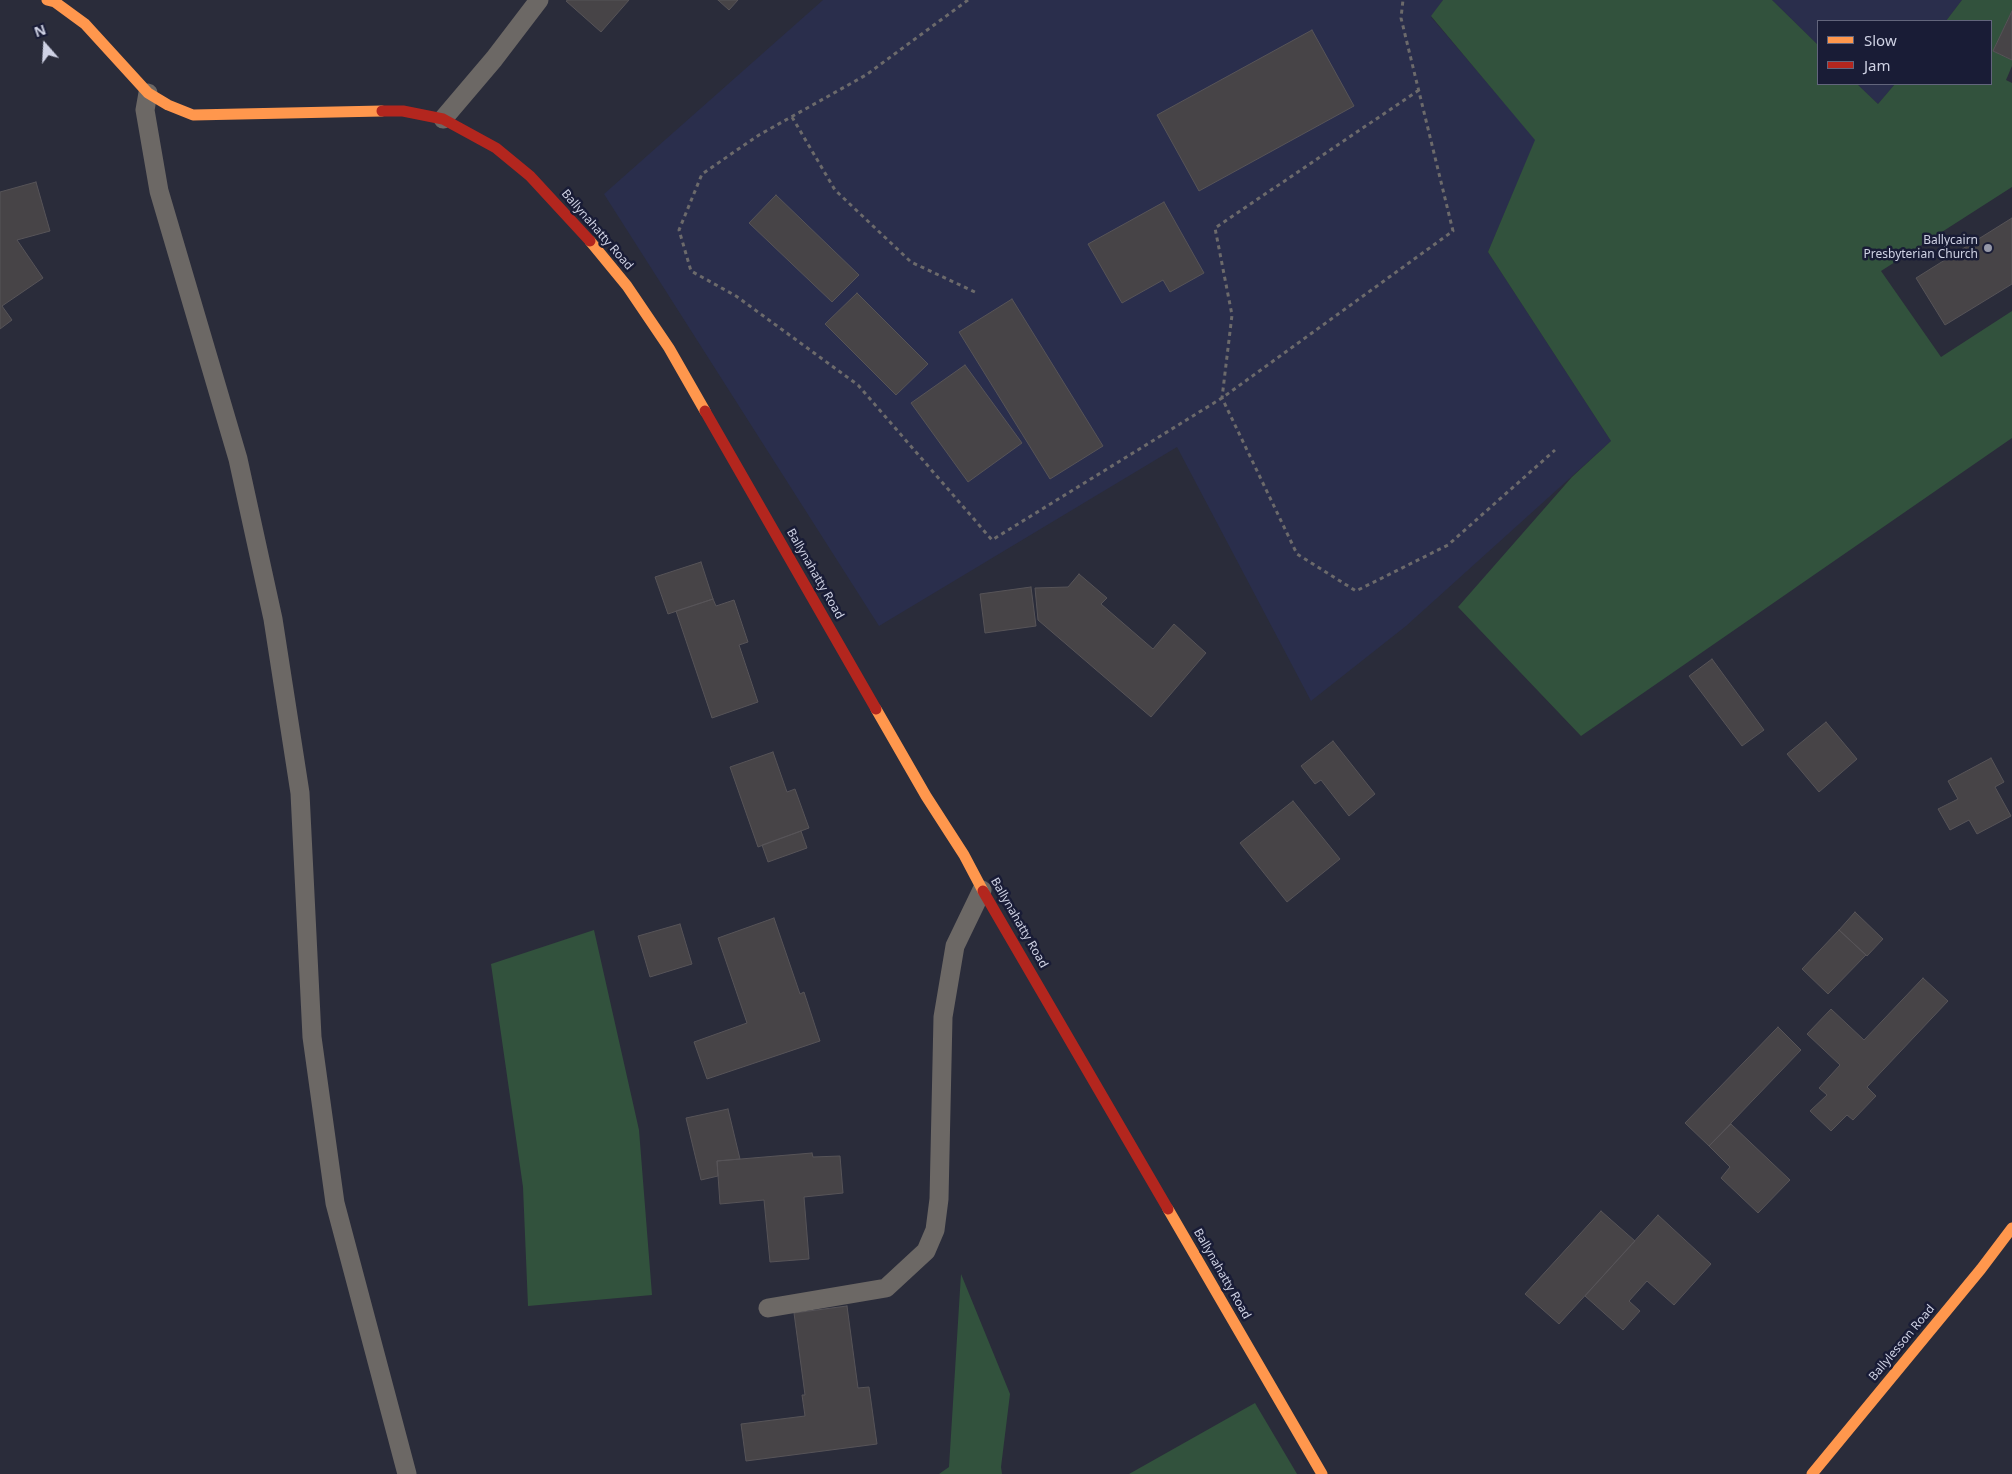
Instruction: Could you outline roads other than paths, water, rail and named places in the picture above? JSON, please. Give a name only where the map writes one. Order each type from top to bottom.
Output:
[{"type":"street","name":"Ballynahatty Road","points":[[47,0],[55,2],[85,24],[148,93],[168,105],[193,114],[403,111],[443,119],[496,148],[530,176],[586,236],[627,286],[669,348],[922,788],[964,855],[982,890],[1322,1474]]},
{"type":"street","name":"Ballylesson Road","points":[[1812,1474],[1981,1269],[2012,1228]]},
{"type":"lane","points":[[443,119],[494,59],[539,0]]},
{"type":"lane","points":[[148,93],[145,110],[158,190],[238,459],[273,619],[300,793],[312,1037],[335,1203],[407,1474]]},
{"type":"lane","points":[[768,1308],[886,1288],[926,1251],[936,1230],[939,1199],[943,1017],[955,946],[982,890]]},
{"type":"place","name":"Ballycairn Presbyterian Church","points":[[1988,248]]}]
